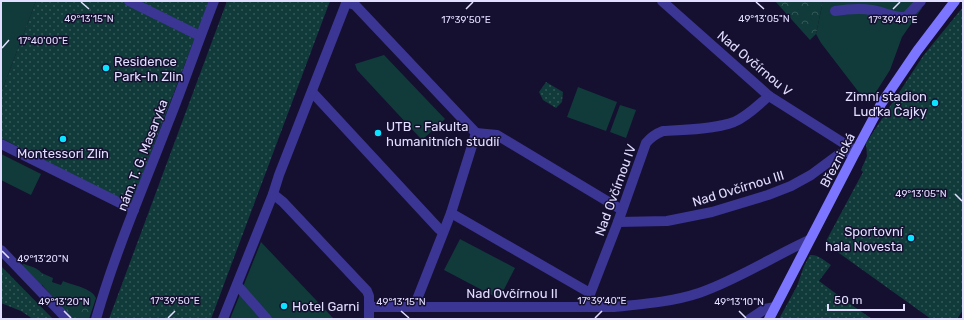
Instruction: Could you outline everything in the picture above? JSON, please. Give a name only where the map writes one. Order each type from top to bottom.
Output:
[{"type":"main road","name":"Březnická","points":[[768,319],[881,104],[917,51],[955,1]]},
{"type":"street","points":[[129,1],[200,36]]},
{"type":"street","name":"nám. T. G. Masaryka","points":[[96,319],[134,210],[214,1]]},
{"type":"street","points":[[223,319],[347,1],[354,5],[476,133],[497,135],[622,210]]},
{"type":"street","name":"Nad Ovčírnou V","points":[[662,1],[769,96],[856,150]]},
{"type":"street","points":[[835,11],[856,8],[906,17],[920,1]]},
{"type":"street","points":[[312,92],[408,198],[438,229],[444,232]]},
{"type":"street","name":"Nad Ovčírnou IV","points":[[585,307],[646,144],[653,136],[663,131],[701,128],[730,123],[746,115],[769,96]]},
{"type":"street","points":[[414,307],[444,232],[476,133]]},
{"type":"street","points":[[1,144],[134,210]]},
{"type":"street","name":"Nad Ovčírnou III","points":[[618,222],[668,221],[712,212],[768,195],[791,186],[812,176],[838,155],[856,150]]},
{"type":"street","points":[[273,194],[283,202],[367,291],[369,296],[369,319]]},
{"type":"street","points":[[450,213],[590,293]]},
{"type":"street","name":"Nad Ovčírnou II","points":[[369,307],[614,307],[641,304],[698,294],[731,280],[810,240]]},
{"type":"street","points":[[1,250],[67,319]]},
{"type":"street","points":[[237,285],[267,319]]},
{"type":"street","points":[[750,319],[765,308],[775,307]]},
{"type":"green space","points":[[1,1],[36,1],[1,93]]},
{"type":"green space","points":[[36,1],[209,1],[131,205],[1,138],[1,93]]},
{"type":"green space","points":[[227,1],[330,1],[211,319],[109,319]]},
{"type":"green space","points":[[775,1],[823,1],[816,34],[810,40]]},
{"type":"green space","points":[[823,1],[914,1],[922,8],[902,37],[890,70],[869,103],[864,99],[821,43],[816,34]]},
{"type":"green space","points":[[963,7],[963,310],[957,319],[931,319],[825,243],[863,172],[861,170],[867,156],[866,143],[923,56]]},
{"type":"green space","points":[[384,55],[445,119],[422,140],[357,70],[355,64]]},
{"type":"green space","points":[[546,82],[563,92],[562,102],[556,108],[543,100],[539,92]]},
{"type":"green space","points":[[578,87],[617,102],[606,131],[567,117]]},
{"type":"green space","points":[[620,105],[636,110],[626,138],[610,132]]},
{"type":"green space","points":[[1,154],[41,174],[31,195],[1,180]]},
{"type":"green space","points":[[460,239],[515,268],[499,299],[444,270]]},
{"type":"green space","points":[[261,242],[334,319],[230,319]]},
{"type":"green space","points":[[810,255],[819,257],[831,265],[819,281],[872,319],[779,319],[797,286],[804,266]]},
{"type":"green space","points":[[24,264],[38,270],[42,274],[45,282],[41,286],[21,265]]},
{"type":"green space","points":[[1,266],[53,319],[33,319],[21,311],[1,303]]},
{"type":"green space","points":[[26,266],[53,278],[52,282],[61,285],[63,281],[81,287],[94,295],[96,298],[89,319],[71,319]]},
{"type":"green space","points":[[80,301],[90,301],[89,319],[70,319],[66,312],[67,308]]},
{"type":"place","name":"Residence Park-In Zlin","points":[[106,68]]},
{"type":"place","name":"Zimní stadion Luďka Čajky","points":[[935,103]]},
{"type":"place","name":"UTB - Fakulta humanitních studií","points":[[378,133]]},
{"type":"place","name":"Montessori Zlín","points":[[63,139]]},
{"type":"place","name":"Sportovní hala Novesta","points":[[911,238]]},
{"type":"place","name":"Hotel Garni","points":[[284,306]]}]
